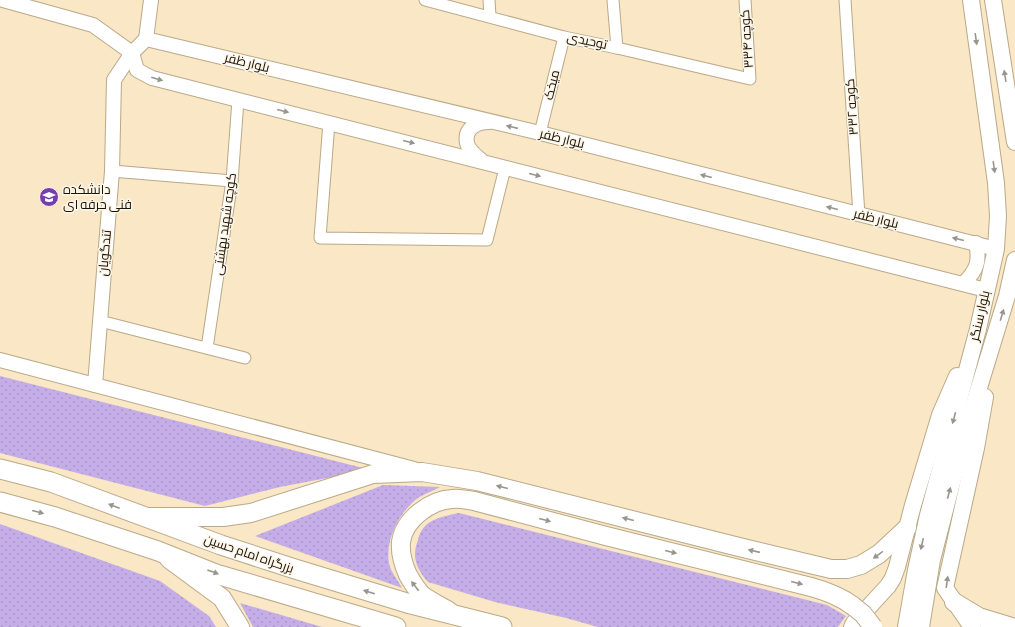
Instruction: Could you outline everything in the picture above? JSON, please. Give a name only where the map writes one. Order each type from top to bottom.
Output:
[{"type":"highway","name":"بزرگراه امام حسین","points":[[0,469],[51,482],[221,545],[295,569],[407,603],[502,627]]},
{"type":"highway","name":"بزرگراه امام حسین","points":[[0,502],[55,517],[158,551],[216,574],[396,627]]},
{"type":"main road","name":"بلوار سنگر","points":[[906,627],[928,515],[978,329],[996,249],[998,216],[996,183],[971,0]]},
{"type":"main road","points":[[993,0],[1015,142]]},
{"type":"main road","name":"بلوار سنگر","points":[[921,627],[934,552],[963,440],[996,333],[1011,298],[1015,260]]},
{"type":"main road","points":[[852,627],[888,586],[893,578],[940,415],[978,329]]},
{"type":"main road","points":[[972,627],[945,588],[976,448],[996,333]]},
{"type":"main road","points":[[143,517],[223,517],[252,513],[373,474],[422,472],[477,481],[831,569],[847,569],[861,565],[879,554],[907,528]]},
{"type":"main road","points":[[458,616],[422,595],[412,583],[405,569],[401,554],[401,540],[415,517],[435,502],[452,499],[474,502],[811,587],[843,599],[863,614],[873,627]]},
{"type":"main road","points":[[158,551],[222,598],[240,627]]},
{"type":"main road","points":[[954,602],[979,617],[1012,627]]},
{"type":"street","points":[[4,0],[93,25],[132,53],[137,70],[152,78],[481,160],[505,168],[964,283],[986,290]]},
{"type":"street","points":[[132,53],[146,39],[151,0]]},
{"type":"street","name":"توحیدی","points":[[425,0],[490,16],[564,37],[750,79]]},
{"type":"street","points":[[489,0],[490,16]]},
{"type":"street","points":[[613,0],[617,48]]},
{"type":"street","name":"کوچه ۳۳۴","points":[[745,0],[750,79]]},
{"type":"street","name":"کوچه ۳۳۲","points":[[845,0],[859,214]]},
{"type":"street","name":"میخک","points":[[540,133],[564,37]]},
{"type":"street","name":"بلوار ظفر","points":[[146,39],[540,133],[996,249]]},
{"type":"street","name":"تندگویان","points":[[95,385],[112,171],[114,80],[132,53]]},
{"type":"street","name":"کوچه شهید بهشتی","points":[[207,348],[232,181],[238,100]]},
{"type":"street","points":[[328,122],[320,238],[487,240],[505,168]]},
{"type":"street","points":[[481,160],[466,143],[467,135],[474,125],[481,122],[491,122]]},
{"type":"street","points":[[112,171],[232,181]]},
{"type":"street","points":[[964,283],[972,275],[977,265],[979,255],[976,244]]},
{"type":"street","points":[[100,321],[244,358]]},
{"type":"street","points":[[0,360],[431,474]]},
{"type":"shaded area","points":[[0,376],[363,468],[354,470],[353,473],[280,487],[205,506],[0,453]]},
{"type":"shaded area","points":[[383,485],[440,487],[418,498],[411,504],[399,519],[391,536],[388,554],[389,563],[392,572],[402,588],[255,536]]},
{"type":"shaded area","points":[[459,513],[827,605],[846,616],[838,627],[598,627],[495,602],[428,582],[418,568],[415,552],[422,529],[428,523],[436,519]]},
{"type":"shaded area","points":[[0,524],[160,581],[209,616],[216,627],[0,627]]},
{"type":"shaded area","points":[[240,603],[322,627],[253,627]]},
{"type":"place","name":"دانشکده فنی حرفه ای","points":[[49,197]]}]
